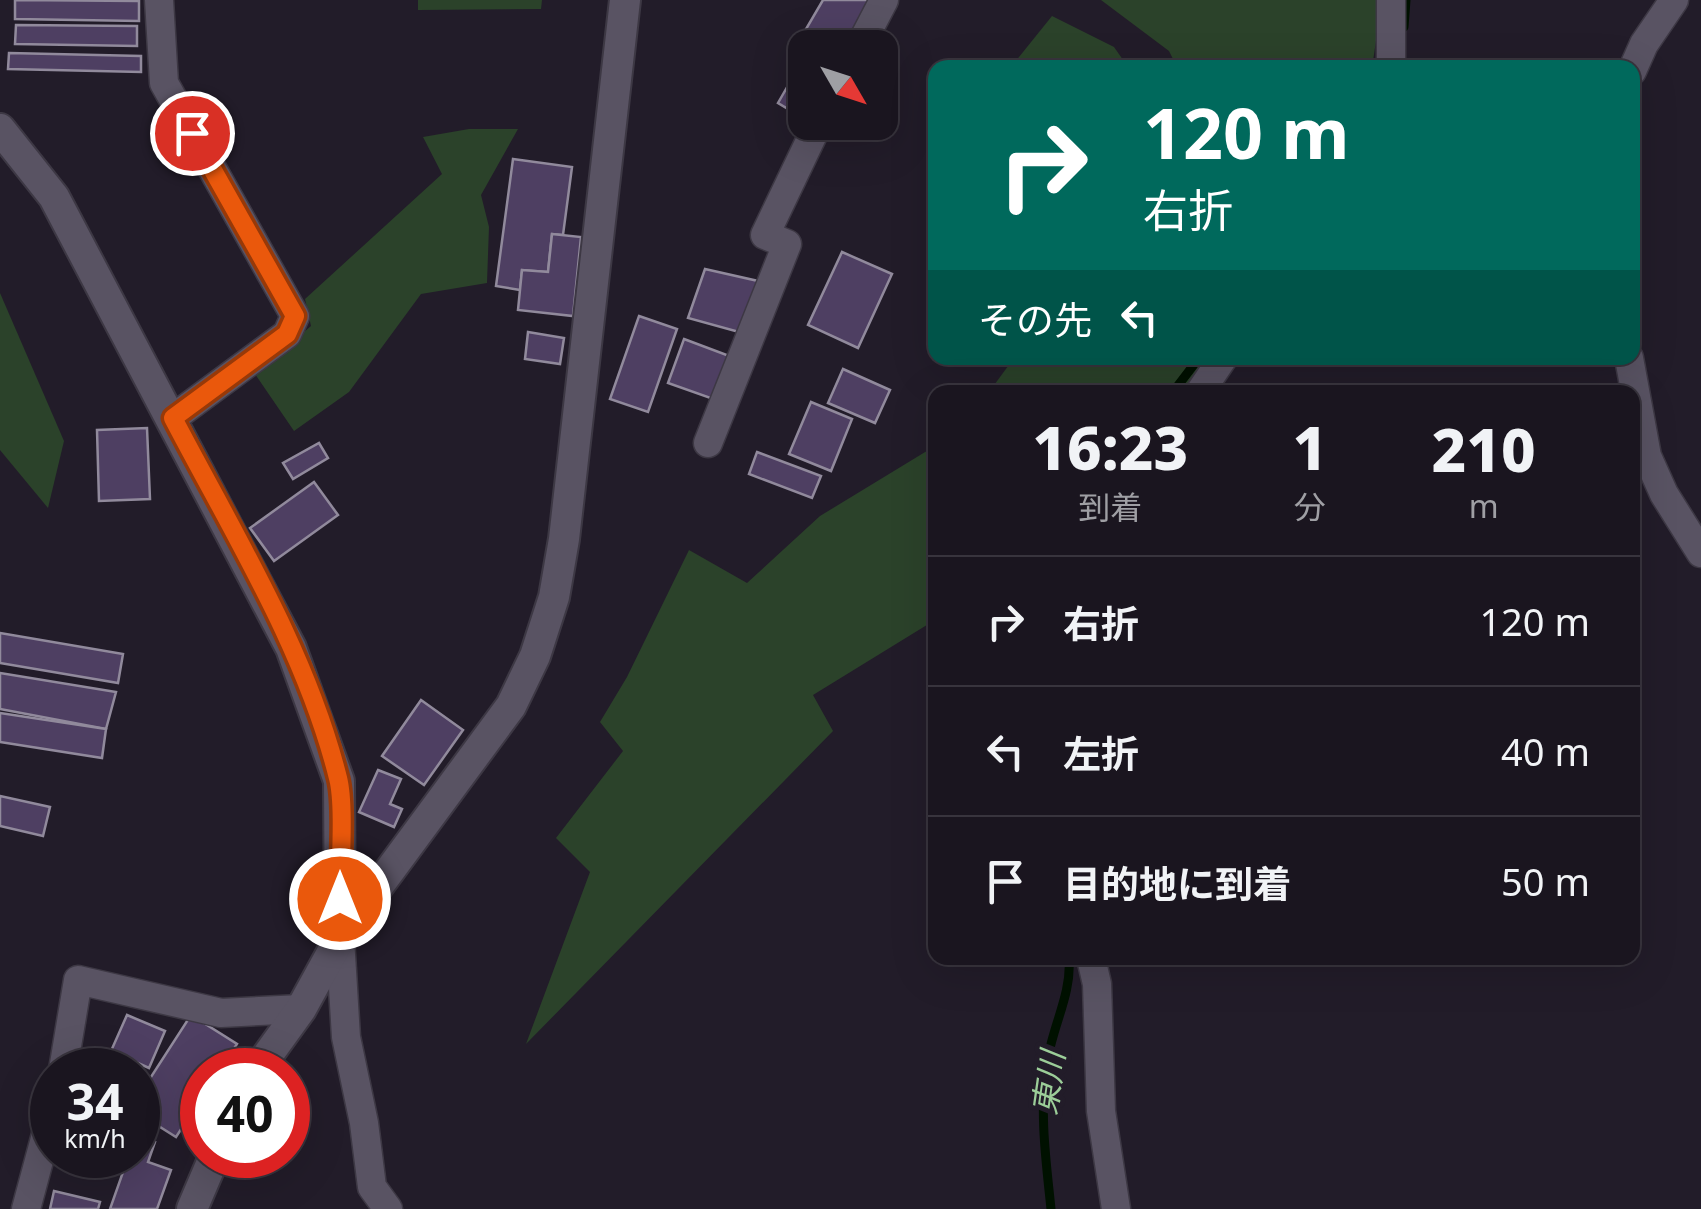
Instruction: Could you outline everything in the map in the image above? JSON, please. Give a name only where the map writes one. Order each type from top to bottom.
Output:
[{"type":"street","points":[[159,0],[164,84],[295,316],[287,334],[173,418]]},
{"type":"street","points":[[273,1048],[340,938],[511,706],[535,656],[554,597],[564,539],[625,0]]},
{"type":"street","points":[[868,30],[884,0]]},
{"type":"street","points":[[1391,0],[1391,60]]},
{"type":"street","points":[[1637,60],[1674,0]]},
{"type":"street","points":[[2,137],[54,197],[291,648],[339,782],[340,938],[346,1037],[364,1123],[372,1187],[388,1209]]},
{"type":"street","points":[[708,442],[787,244],[766,236],[811,140]]},
{"type":"street","points":[[1640,420],[1647,456],[1664,494],[1701,552]]},
{"type":"street","points":[[1093,965],[1102,1112],[1116,1209]]},
{"type":"street","points":[[67,1048],[78,980],[221,1014],[300,1009]]},
{"type":"street","points":[[26,1209],[34,1178]]},
{"type":"street","points":[[192,1209],[205,1178]]},
{"type":"green space","points":[[418,0],[542,0],[541,9],[418,10]]},
{"type":"green space","points":[[1101,0],[1382,0],[1373,60],[1174,60],[1169,51]]},
{"type":"green space","points":[[1052,16],[1114,47],[1123,60],[1017,60]]},
{"type":"green space","points":[[469,129],[518,129],[481,195],[489,227],[487,283],[421,294],[349,392],[294,431],[255,374],[311,326],[305,299],[442,174],[423,137]]},
{"type":"green space","points":[[0,293],[64,441],[48,508],[0,450]]},
{"type":"green space","points":[[1009,365],[1237,365],[1214,385],[994,385]]},
{"type":"green space","points":[[928,450],[928,624],[813,695],[833,731],[526,1044],[590,872],[556,838],[623,751],[600,722],[627,677],[689,550],[747,583],[820,516]]},
{"type":"building","points":[[15,0],[139,1],[139,21],[15,19]]},
{"type":"building","points":[[823,0],[883,0],[866,30],[806,29]]},
{"type":"building","points":[[16,25],[137,26],[137,46],[15,44]]},
{"type":"building","points":[[9,53],[141,56],[141,72],[8,69]]},
{"type":"building","points":[[788,86],[788,109],[778,103]]},
{"type":"building","points":[[513,159],[572,167],[563,235],[552,234],[548,272],[522,270],[520,290],[496,286]]},
{"type":"building","points":[[552,234],[581,237],[573,316],[518,310],[522,270],[548,272]]},
{"type":"building","points":[[842,252],[892,274],[858,348],[808,325]]},
{"type":"building","points":[[705,269],[758,281],[739,332],[688,318]]},
{"type":"building","points":[[639,316],[677,329],[648,412],[610,399]]},
{"type":"building","points":[[528,332],[564,338],[560,364],[525,359]]},
{"type":"building","points":[[684,339],[732,357],[716,400],[668,383]]},
{"type":"building","points":[[843,369],[890,390],[875,423],[828,403]]},
{"type":"building","points":[[811,402],[852,419],[831,471],[789,454]]},
{"type":"building","points":[[147,428],[150,499],[99,501],[97,430]]},
{"type":"building","points":[[319,443],[328,458],[293,479],[283,463]]},
{"type":"building","points":[[757,452],[821,476],[812,498],[749,474]]},
{"type":"building","points":[[314,482],[338,515],[274,561],[250,528]]},
{"type":"building","points":[[0,633],[123,654],[118,683],[0,663]]},
{"type":"building","points":[[0,673],[116,692],[106,729],[0,709]]},
{"type":"building","points":[[421,700],[463,730],[424,785],[382,756]]},
{"type":"building","points":[[0,713],[106,729],[102,758],[0,742]]},
{"type":"building","points":[[378,770],[401,779],[390,804],[402,809],[394,827],[359,812]]},
{"type":"building","points":[[0,796],[50,807],[43,836],[0,826]]},
{"type":"building","points":[[127,1015],[165,1031],[158,1048],[112,1048]]},
{"type":"building","points":[[191,1015],[237,1044],[234,1048],[180,1048],[180,1131],[176,1137],[160,1127],[160,1063]]},
{"type":"building","points":[[160,1166],[171,1170],[157,1209],[110,1209],[121,1178],[160,1178]]},
{"type":"building","points":[[54,1191],[100,1202],[98,1209],[50,1209]]},
{"type":"waterway","name":"東川","points":[[1404,27],[1406,0]]},
{"type":"waterway","name":"東川","points":[[1178,385],[1194,365]]},
{"type":"waterway","name":"東川","points":[[1051,1209],[1044,1136],[1045,1081],[1068,985],[1069,965]]},
{"type":"route","points":[[192,133],[295,316],[287,334],[173,418],[276,617],[316,711],[339,782],[340,899]]}]
